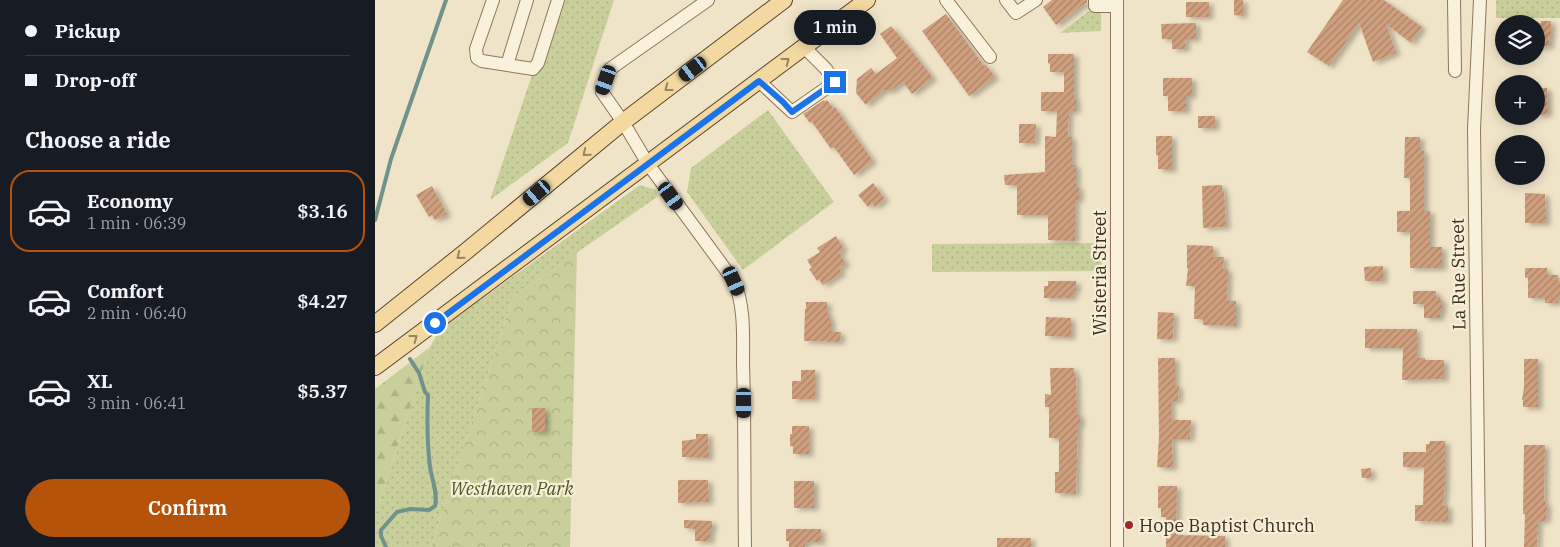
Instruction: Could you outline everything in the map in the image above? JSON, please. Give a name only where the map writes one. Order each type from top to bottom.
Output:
[{"type":"main road","points":[[375,324],[623,122],[784,0]]},
{"type":"main road","points":[[375,367],[867,0]]},
{"type":"street","points":[[493,0],[476,49],[477,58],[482,61],[533,69],[537,66],[558,0]]},
{"type":"street","points":[[507,65],[527,0]]},
{"type":"street","points":[[708,0],[610,69],[602,92],[623,122],[648,164],[734,281],[739,293],[743,332],[745,547]]},
{"type":"street","points":[[946,0],[989,57]]},
{"type":"street","points":[[1006,0],[1016,13],[1036,0]]},
{"type":"street","points":[[1095,0],[1095,6],[1117,3]]},
{"type":"street","points":[[1454,0],[1455,71]]},
{"type":"street","name":"La Rue Street","points":[[1479,547],[1474,129],[1480,0]]},
{"type":"street","name":"Wisteria Street","points":[[1117,3],[1117,547]]},
{"type":"street","points":[[759,81],[792,112],[835,82],[826,69],[804,47]]},
{"type":"green space","points":[[557,0],[614,0],[568,143],[490,200]]},
{"type":"green space","points":[[1496,0],[1560,0],[1560,18],[1545,18],[1545,15],[1496,15]]},
{"type":"green space","points":[[1101,2],[1101,31],[1060,33]]},
{"type":"green space","points":[[768,110],[834,202],[743,270],[687,192],[691,168]]},
{"type":"green space","points":[[640,185],[656,190],[657,197],[513,297],[431,547],[375,547],[375,515],[430,347],[440,329]]},
{"type":"green space","points":[[1102,243],[1102,271],[932,272],[932,244]]},
{"type":"green space","name":"Westhaven Park","points":[[577,252],[570,547],[431,547],[513,297]]},
{"type":"green space","points":[[430,347],[375,515],[375,389]]},
{"type":"building","points":[[1052,0],[1087,0],[1087,2],[1056,25],[1043,7]]},
{"type":"building","points":[[1234,0],[1243,0],[1243,16],[1234,15]]},
{"type":"building","points":[[1343,0],[1384,0],[1422,27],[1411,43],[1386,24],[1396,53],[1373,62],[1359,23],[1329,66],[1307,52]]},
{"type":"building","points":[[1186,2],[1209,2],[1209,17],[1186,17]]},
{"type":"building","points":[[946,14],[984,66],[986,65],[995,77],[969,96],[922,31]]},
{"type":"building","points":[[1545,21],[1551,21],[1550,46],[1545,46]]},
{"type":"building","points":[[1196,23],[1196,39],[1185,39],[1186,49],[1172,49],[1172,39],[1162,39],[1161,24]]},
{"type":"building","points":[[891,26],[933,78],[912,94],[903,82],[890,91],[884,90],[866,105],[856,93],[857,79],[871,68],[876,74],[897,58],[880,34]]},
{"type":"building","points":[[1048,54],[1074,54],[1076,111],[1069,111],[1068,137],[1072,137],[1072,165],[1076,165],[1076,187],[1079,187],[1079,200],[1075,200],[1075,241],[1048,240],[1048,215],[1017,215],[1017,185],[1005,185],[1004,175],[1045,172],[1045,136],[1056,137],[1057,111],[1041,111],[1041,92],[1064,92],[1064,72],[1050,72]]},
{"type":"building","points":[[1163,78],[1192,78],[1192,96],[1186,96],[1186,111],[1168,111],[1168,96],[1163,96]]},
{"type":"building","points":[[1545,88],[1547,88],[1548,114],[1545,114]]},
{"type":"building","points":[[824,100],[827,100],[833,108],[835,107],[873,161],[854,175],[834,147],[831,149],[812,122],[810,123],[803,114]]},
{"type":"building","points":[[1198,116],[1215,116],[1215,128],[1198,128]]},
{"type":"building","points":[[1019,124],[1036,124],[1035,143],[1019,143]]},
{"type":"building","points":[[1156,136],[1172,136],[1172,170],[1158,169]]},
{"type":"building","points":[[1405,137],[1420,137],[1420,151],[1424,151],[1424,211],[1430,211],[1430,247],[1442,247],[1442,268],[1410,268],[1410,232],[1397,232],[1397,211],[1410,211],[1410,178],[1404,178]]},
{"type":"building","points":[[873,183],[885,199],[875,207],[872,203],[868,207],[858,195]]},
{"type":"building","points":[[1222,185],[1226,227],[1203,228],[1202,186]]},
{"type":"building","points":[[432,186],[447,214],[435,220],[432,215],[429,217],[416,195]]},
{"type":"building","points":[[1525,193],[1545,194],[1546,223],[1525,223]]},
{"type":"building","points":[[836,236],[844,249],[839,253],[846,264],[839,268],[842,273],[823,285],[819,279],[817,281],[809,269],[812,268],[807,260],[820,252],[817,248]]},
{"type":"building","points":[[1187,245],[1213,246],[1215,251],[1213,257],[1224,257],[1223,269],[1228,269],[1227,301],[1236,301],[1236,326],[1203,325],[1203,319],[1194,319],[1195,286],[1186,286],[1188,268]]},
{"type":"building","points":[[1383,266],[1383,281],[1365,281],[1364,267]]},
{"type":"building","points":[[1525,268],[1547,268],[1547,275],[1558,275],[1560,297],[1558,297],[1558,303],[1545,303],[1545,298],[1528,298],[1528,278],[1525,278]]},
{"type":"building","points":[[1048,281],[1076,281],[1076,291],[1073,291],[1073,298],[1044,298],[1044,286],[1048,286]]},
{"type":"building","points":[[1413,291],[1436,291],[1436,297],[1440,297],[1440,300],[1442,300],[1440,318],[1424,318],[1424,304],[1413,304]]},
{"type":"building","points":[[806,302],[827,302],[827,314],[829,314],[829,319],[831,319],[831,332],[841,332],[840,342],[804,341]]},
{"type":"building","points":[[1158,312],[1174,313],[1173,339],[1157,339]]},
{"type":"building","points":[[1046,317],[1071,318],[1071,337],[1045,336]]},
{"type":"building","points":[[1365,329],[1417,329],[1417,358],[1444,360],[1444,379],[1402,380],[1403,348],[1365,348]]},
{"type":"building","points":[[1158,358],[1175,358],[1175,386],[1179,386],[1178,401],[1171,401],[1171,420],[1191,420],[1190,439],[1172,439],[1173,468],[1157,467],[1159,437]]},
{"type":"building","points":[[1524,359],[1538,359],[1538,407],[1523,407]]},
{"type":"building","points":[[1050,368],[1074,368],[1074,374],[1076,374],[1077,415],[1080,415],[1080,425],[1078,425],[1076,494],[1055,493],[1055,472],[1059,472],[1059,438],[1049,438],[1049,407],[1045,407],[1045,394],[1051,395]]},
{"type":"building","points":[[801,370],[815,370],[815,399],[792,399],[792,381],[801,381]]},
{"type":"building","points":[[532,408],[545,408],[545,432],[532,432]]},
{"type":"building","points":[[792,426],[809,426],[809,454],[793,454],[793,446],[790,446]]},
{"type":"building","points":[[696,434],[708,434],[709,458],[682,457],[682,441],[696,439]]},
{"type":"building","points":[[1430,441],[1445,441],[1443,506],[1448,506],[1448,522],[1415,521],[1415,505],[1423,505],[1424,467],[1403,467],[1403,452],[1426,452],[1426,444],[1429,444]]},
{"type":"building","points":[[1524,445],[1545,445],[1544,502],[1546,502],[1547,507],[1546,521],[1538,521],[1537,547],[1524,547]]},
{"type":"building","points":[[1371,468],[1371,478],[1362,478],[1361,469]]},
{"type":"building","points":[[678,480],[708,480],[709,502],[678,503]]},
{"type":"building","points":[[794,481],[814,481],[814,508],[794,508]]},
{"type":"building","points":[[1158,486],[1177,486],[1176,535],[1225,536],[1225,547],[1166,547],[1166,517],[1161,517],[1161,508],[1158,508]]},
{"type":"building","points":[[684,520],[712,521],[710,541],[695,541],[695,529],[684,528]]},
{"type":"building","points":[[786,529],[821,529],[821,542],[806,542],[805,547],[789,547],[789,541],[786,541]]},
{"type":"building","points":[[997,538],[1031,538],[1031,547],[997,547]]},
{"type":"waterway","points":[[375,220],[391,159],[446,0]]},
{"type":"waterway","points":[[386,547],[381,536],[381,530],[397,512],[410,509],[429,510],[435,506],[436,501],[428,449],[428,395],[425,392],[419,373],[410,359]]},
{"type":"place","name":"Hope Baptist Church","points":[[1129,525]]},
{"type":"route","points":[[435,323],[759,81],[792,112],[835,82]]}]
